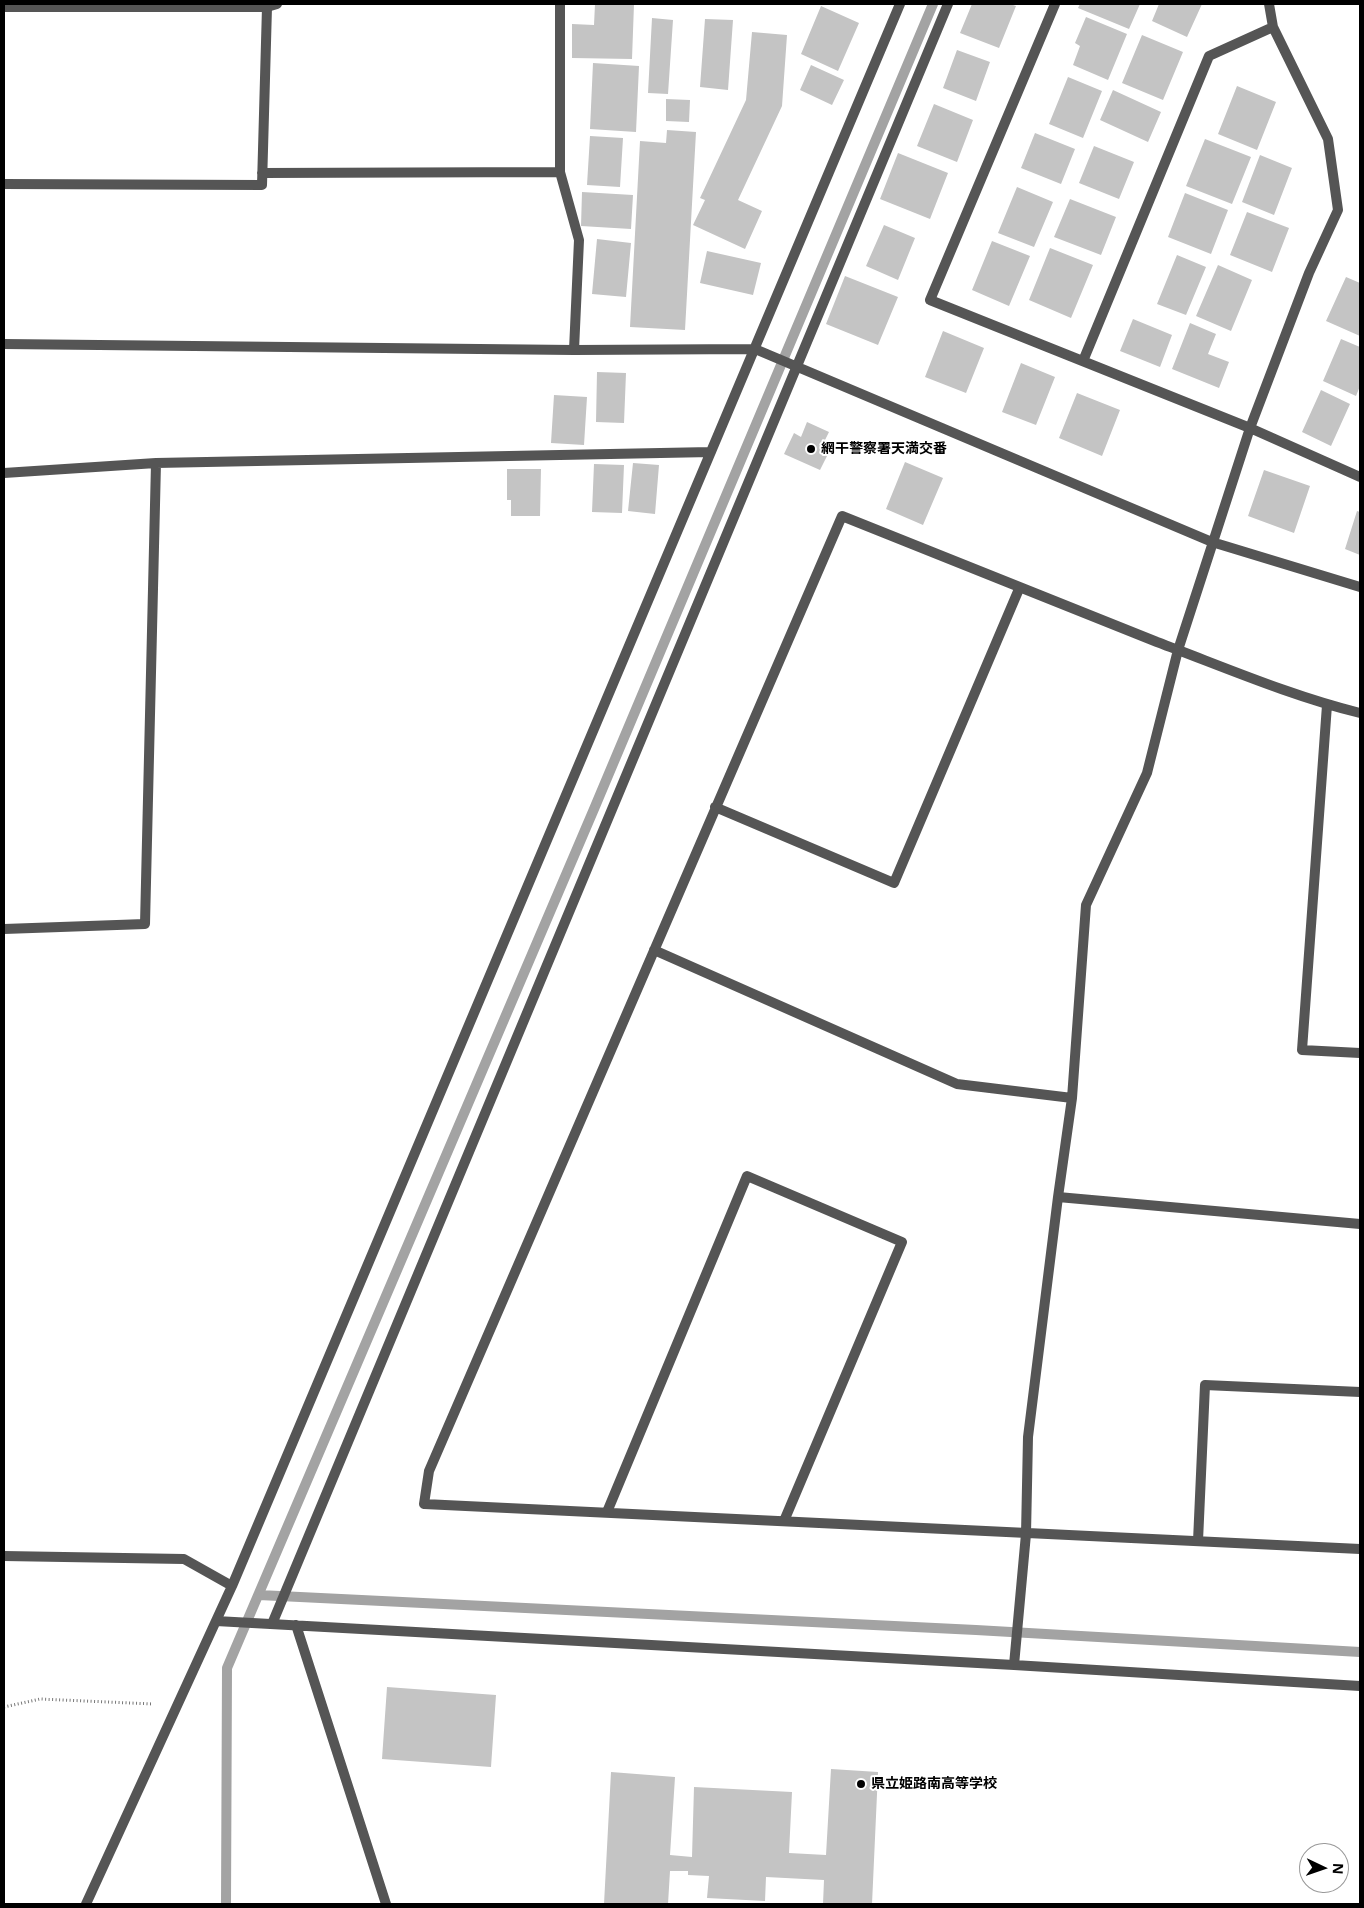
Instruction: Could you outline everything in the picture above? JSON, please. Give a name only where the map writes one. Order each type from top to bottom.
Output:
[{"type":"street","points":[[560,4],[560,172],[579,240],[574,350]]},
{"type":"street","points":[[86,1904],[232,1586],[900,4]]},
{"type":"street","points":[[272,1624],[948,4]]},
{"type":"street","points":[[1055,4],[930,300],[1250,428],[1360,477]]},
{"type":"street","points":[[1014,1665],[1026,1534],[1028,1438],[1072,1098],[1086,905],[1147,772],[1178,650],[1250,428],[1310,273],[1338,210],[1328,139],[1273,27],[1270,4]]},
{"type":"street","points":[[4,7],[272,5],[262,185],[4,184]]},
{"type":"street","points":[[1083,361],[1209,56],[1273,27]]},
{"type":"street","points":[[262,173],[560,172]]},
{"type":"street","points":[[4,344],[574,350],[755,349],[1212,542],[1360,587]]},
{"type":"street","points":[[4,473],[156,464],[711,452]]},
{"type":"street","points":[[4,929],[145,924],[156,464]]},
{"type":"street","points":[[1360,713],[1327,705],[1178,650],[842,516],[429,1471],[424,1504],[1360,1549]]},
{"type":"street","points":[[715,807],[894,883],[1019,588]]},
{"type":"street","points":[[1327,705],[1302,1050],[1360,1053]]},
{"type":"street","points":[[654,950],[957,1084],[1072,1098]]},
{"type":"street","points":[[607,1512],[747,1176],[902,1242],[784,1521]]},
{"type":"street","points":[[1058,1197],[1360,1224]]},
{"type":"street","points":[[1198,1541],[1205,1385],[1360,1392]]},
{"type":"street","points":[[4,1556],[184,1559],[232,1586]]},
{"type":"street","points":[[216,1621],[1360,1686]]},
{"type":"street","points":[[296,1625],[386,1904]]},
{"type":"path","points":[[4,1707],[40,1699],[176,1705]]},
{"type":"building","points":[[595,4],[634,4],[632,59],[572,58],[572,24],[594,25]]},
{"type":"building","points":[[972,4],[1010,4],[1016,6],[999,48],[960,33]]},
{"type":"building","points":[[1080,4],[1140,4],[1129,29],[1078,8]]},
{"type":"building","points":[[1159,4],[1202,4],[1187,37],[1152,21]]},
{"type":"building","points":[[821,6],[859,23],[838,71],[801,54]]},
{"type":"building","points":[[1086,17],[1127,34],[1108,80],[1073,65],[1080,46],[1075,43]]},
{"type":"building","points":[[652,18],[673,20],[668,94],[648,93]]},
{"type":"building","points":[[705,19],[733,20],[728,90],[700,87]]},
{"type":"building","points":[[752,32],[787,35],[782,106],[738,200],[762,211],[745,249],[693,225],[705,200],[700,198],[746,100]]},
{"type":"building","points":[[1142,35],[1183,52],[1163,100],[1122,83]]},
{"type":"building","points":[[957,50],[990,62],[976,101],[943,88]]},
{"type":"building","points":[[593,63],[639,66],[636,132],[590,129]]},
{"type":"building","points":[[811,65],[844,80],[832,105],[800,90]]},
{"type":"building","points":[[1068,77],[1102,91],[1083,138],[1049,124]]},
{"type":"building","points":[[1237,86],[1276,102],[1257,150],[1218,134]]},
{"type":"building","points":[[1113,90],[1161,112],[1148,142],[1100,120]]},
{"type":"building","points":[[666,99],[690,100],[689,122],[666,121]]},
{"type":"building","points":[[934,104],[973,120],[957,162],[917,146]]},
{"type":"building","points":[[667,130],[696,132],[685,330],[630,327],[640,141],[666,143]]},
{"type":"building","points":[[1035,133],[1075,149],[1061,184],[1021,168]]},
{"type":"building","points":[[590,136],[623,138],[620,187],[587,185]]},
{"type":"building","points":[[1205,139],[1251,157],[1232,204],[1186,186]]},
{"type":"building","points":[[1094,146],[1134,162],[1119,199],[1079,183]]},
{"type":"building","points":[[898,153],[948,173],[930,219],[880,199]]},
{"type":"building","points":[[1260,155],[1292,168],[1274,215],[1242,202]]},
{"type":"building","points":[[1017,187],[1053,202],[1034,247],[998,233]]},
{"type":"building","points":[[582,192],[633,195],[631,229],[581,226]]},
{"type":"building","points":[[1185,193],[1228,210],[1211,254],[1168,237]]},
{"type":"building","points":[[1070,199],[1116,217],[1101,255],[1054,237]]},
{"type":"building","points":[[1247,212],[1289,228],[1272,272],[1230,255]]},
{"type":"building","points":[[884,225],[915,238],[898,280],[866,266]]},
{"type":"building","points":[[597,239],[631,243],[626,297],[592,294]]},
{"type":"building","points":[[992,241],[1030,256],[1009,306],[972,290]]},
{"type":"building","points":[[1050,248],[1093,265],[1071,318],[1029,300]]},
{"type":"building","points":[[707,251],[761,263],[753,295],[700,283]]},
{"type":"building","points":[[1177,255],[1206,267],[1186,315],[1157,304]]},
{"type":"building","points":[[1218,265],[1252,280],[1231,331],[1196,316]]},
{"type":"building","points":[[845,276],[898,297],[878,345],[826,324]]},
{"type":"building","points":[[1346,277],[1360,283],[1360,336],[1326,321]]},
{"type":"building","points":[[1133,319],[1172,335],[1160,367],[1120,351]]},
{"type":"building","points":[[1190,323],[1216,334],[1208,354],[1229,362],[1219,388],[1172,369]]},
{"type":"building","points":[[943,331],[984,348],[966,393],[925,377]]},
{"type":"building","points":[[1341,339],[1360,347],[1360,386],[1356,396],[1323,381]]},
{"type":"building","points":[[1021,363],[1055,377],[1036,425],[1002,412]]},
{"type":"building","points":[[597,372],[626,373],[624,423],[596,422]]},
{"type":"building","points":[[1321,390],[1350,404],[1331,446],[1302,432]]},
{"type":"building","points":[[1077,393],[1120,410],[1102,456],[1059,438]]},
{"type":"building","points":[[554,395],[587,397],[584,445],[551,443]]},
{"type":"building","points":[[807,422],[829,432],[822,446],[830,450],[820,470],[784,454],[794,433],[801,437]]},
{"type":"building","points":[[905,462],[943,478],[923,525],[886,509]]},
{"type":"building","points":[[633,463],[659,465],[655,514],[628,511]]},
{"type":"building","points":[[594,464],[624,465],[622,513],[592,512]]},
{"type":"building","points":[[507,469],[541,469],[540,516],[511,516],[511,500],[507,500]]},
{"type":"building","points":[[1264,470],[1310,486],[1294,533],[1248,516]]},
{"type":"building","points":[[1357,511],[1360,512],[1360,555],[1345,549]]},
{"type":"building","points":[[387,1687],[496,1695],[491,1767],[382,1759]]},
{"type":"building","points":[[831,1769],[878,1772],[872,1904],[823,1904],[824,1880],[766,1877],[765,1901],[707,1898],[709,1876],[688,1875],[688,1871],[670,1871],[668,1904],[604,1904],[611,1772],[675,1777],[670,1855],[692,1857],[694,1787],[792,1792],[789,1853],[826,1855]]},
{"type":"waterway","points":[[226,1904],[227,1668],[594,809],[933,4]]},
{"type":"waterway","points":[[259,1595],[976,1630],[1360,1652]]},
{"type":"place","name":"網干警察署天満交番","points":[[811,449]]},
{"type":"place","name":"県立姫路南高等学校","points":[[861,1784]]}]
